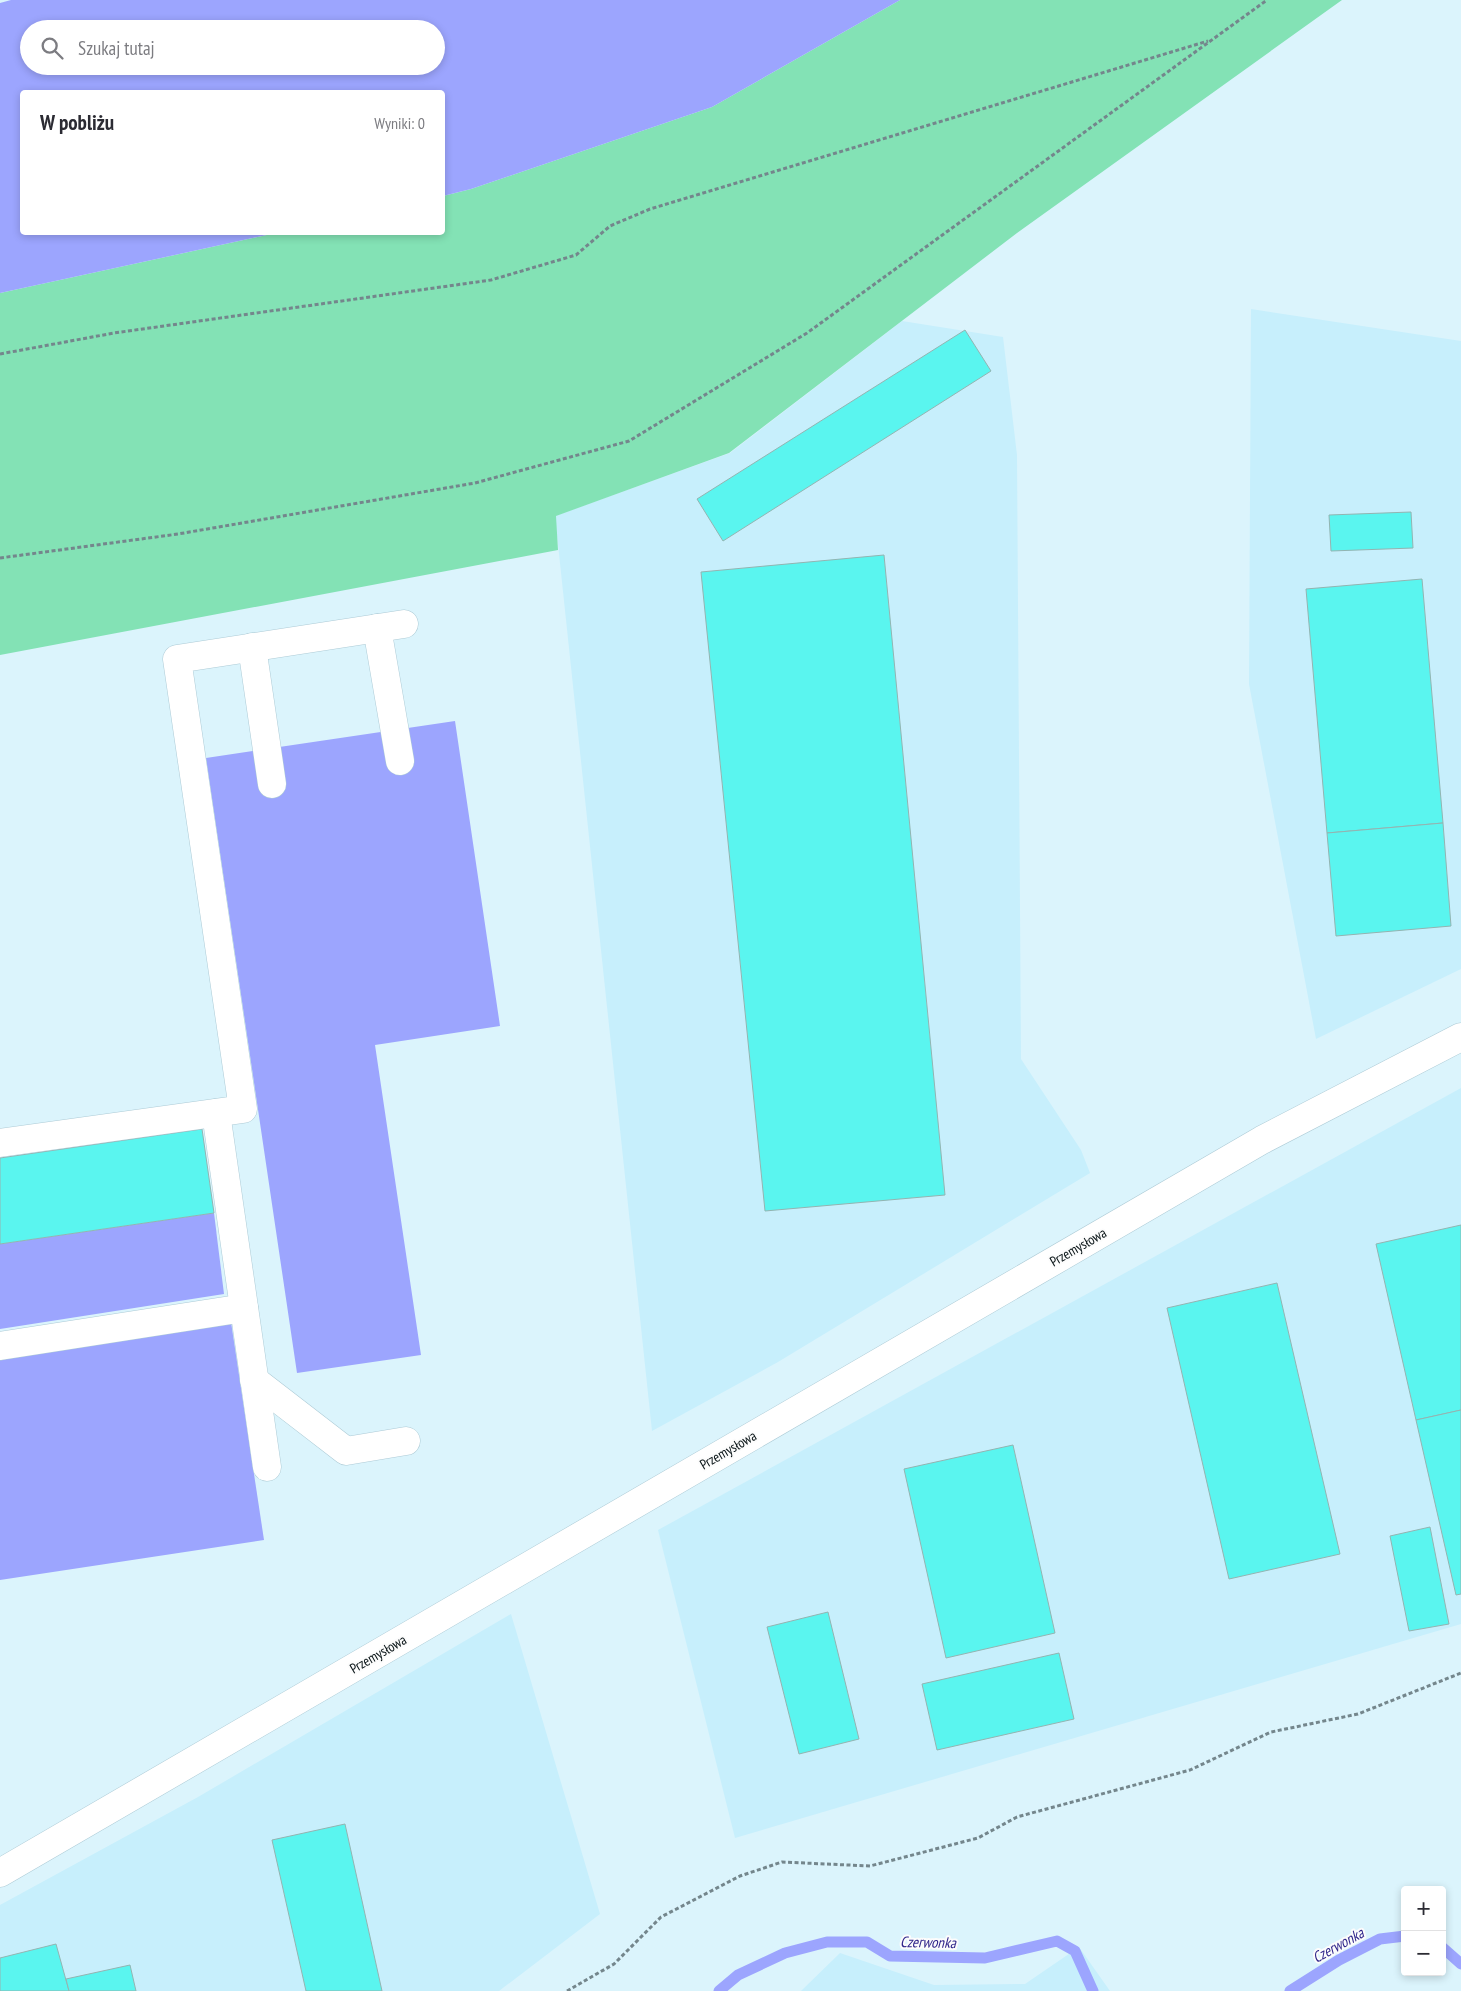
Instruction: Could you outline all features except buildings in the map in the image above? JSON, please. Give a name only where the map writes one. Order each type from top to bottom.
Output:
[{"type":"street","points":[[0,1143],[243,1109],[176,658],[404,624]]},
{"type":"street","points":[[377,628],[400,761]]},
{"type":"street","points":[[252,647],[272,784]]},
{"type":"street","name":"Przemysłowa","points":[[0,1873],[1262,1140],[1461,1036]]},
{"type":"street","points":[[216,1113],[266,1467]]},
{"type":"street","points":[[0,1346],[244,1308]]},
{"type":"street","points":[[254,1380],[346,1452],[406,1441]]},
{"type":"path","points":[[0,558],[178,534],[475,483],[629,440],[808,333],[1267,0]]},
{"type":"path","points":[[0,354],[114,333],[491,280],[576,255],[610,226],[650,209],[1211,40]]},
{"type":"path","points":[[567,1991],[614,1964],[661,1917],[740,1876],[782,1862],[870,1866],[978,1838],[1017,1817],[1190,1770],[1271,1732],[1358,1714],[1461,1673]]},
{"type":"shaded area","points":[[1251,309],[1461,341],[1461,969],[1316,1039],[1249,684]]},
{"type":"shaded area","points":[[902,321],[1003,337],[1017,455],[1021,1059],[1081,1150],[1090,1173],[778,1362],[652,1431],[555,516],[730,453]]},
{"type":"shaded area","points":[[1461,1088],[1461,1624],[735,1838],[658,1530]]},
{"type":"shaded area","points":[[511,1614],[600,1914],[499,1991],[0,1991],[0,1905],[198,1797]]},
{"type":"shaded area","points":[[1079,1947],[1110,1991],[801,1991],[840,1953],[934,1985],[1025,1984]]},
{"type":"green space","points":[[900,0],[1342,0],[1017,233],[729,453],[556,516],[558,550],[0,655],[0,293],[267,235],[445,235],[445,196],[471,189],[712,107]]},
{"type":"water","points":[[11,0],[900,0],[712,107],[471,189],[445,196],[445,90],[20,90],[20,235],[267,235],[0,293],[0,3]]},
{"type":"water","points":[[455,721],[500,1026],[375,1045],[421,1355],[297,1373],[206,758]]},
{"type":"water","points":[[214,1213],[224,1294],[0,1329],[0,1244]]},
{"type":"water","points":[[231,1322],[264,1540],[0,1580],[0,1357]]},
{"type":"waterway","name":"Czerwonka","points":[[1290,1991],[1339,1960],[1380,1939],[1401,1936]]},
{"type":"waterway","name":"Czerwonka","points":[[719,1991],[738,1975],[785,1953],[827,1942],[867,1942],[890,1956],[985,1958],[1057,1941],[1075,1951],[1093,1991]]},
{"type":"waterway","name":"Czerwonka","points":[[1446,1951],[1461,1964]]}]
